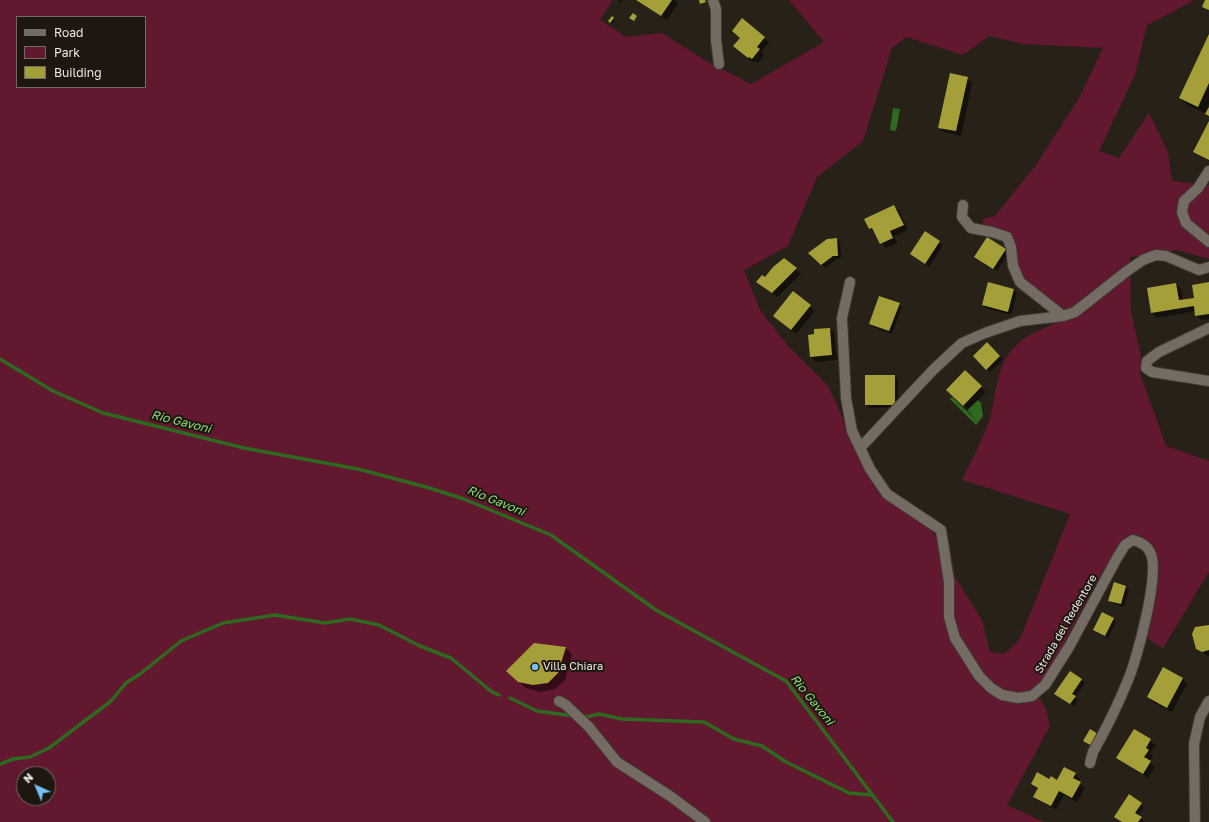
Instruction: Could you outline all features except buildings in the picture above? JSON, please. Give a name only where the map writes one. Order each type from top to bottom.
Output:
[{"type":"street","points":[[713,0],[716,9],[716,40],[719,64]]},
{"type":"street","points":[[1209,171],[1198,188],[1184,201],[1182,212],[1186,223],[1209,242]]},
{"type":"street","points":[[963,205],[962,217],[971,228],[992,232],[1007,237],[1011,247],[1012,266],[1020,282],[1063,316]]},
{"type":"street","points":[[850,282],[842,318],[843,362],[846,398],[852,431],[861,447],[933,370],[962,343],[1020,321],[1063,316],[1075,312],[1127,271],[1143,260],[1156,255],[1166,256],[1199,270],[1209,267]]},
{"type":"street","points":[[1209,328],[1159,352],[1147,361],[1146,368],[1152,372],[1209,381]]},
{"type":"street","name":"Strada del Redentore","points":[[861,447],[870,469],[887,494],[941,530],[949,582],[949,617],[955,638],[979,676],[1002,695],[1018,698],[1032,696],[1045,685],[1069,647],[1094,598],[1124,545],[1133,540],[1142,543],[1150,552],[1154,562],[1154,577],[1138,650],[1129,679],[1093,752],[1090,763]]},
{"type":"street","points":[[559,701],[589,727],[617,762],[670,796],[705,822]]},
{"type":"street","points":[[1195,822],[1194,744],[1200,717],[1209,701]]},
{"type":"green space","points":[[0,0],[610,0],[612,1],[600,20],[626,37],[662,33],[708,62],[751,84],[824,42],[789,0],[1195,0],[1147,25],[1135,75],[1099,151],[1119,158],[1149,113],[1168,152],[1172,181],[1209,185],[1209,259],[1177,250],[1130,257],[1131,311],[1141,356],[1140,374],[1166,446],[1209,461],[1209,572],[1163,648],[1148,639],[1159,574],[1156,553],[1150,544],[1139,537],[1131,535],[1120,542],[1092,590],[1055,660],[1042,680],[1033,688],[1046,709],[1050,726],[1007,805],[1044,822],[0,822]],"holes":[[[989,36],[1023,44],[1103,48],[1079,98],[1036,165],[995,216],[983,219],[983,226],[997,228],[1009,235],[1019,273],[1023,280],[1060,310],[1061,319],[1021,341],[1012,349],[1006,358],[1001,369],[988,424],[962,480],[1070,514],[1020,639],[1004,654],[990,652],[982,620],[955,577],[948,535],[936,537],[929,527],[880,495],[860,458],[829,387],[789,347],[760,310],[744,270],[788,246],[817,177],[863,141],[892,48],[906,37],[963,55]]]},
{"type":"shaded area","points":[[893,108],[900,109],[896,131],[890,130]]},
{"type":"shaded area","points":[[952,397],[977,421],[967,410],[978,400],[981,403],[983,416],[976,425],[950,399]]},
{"type":"waterway","name":"Rio Gavoni","points":[[0,359],[53,391],[103,413],[244,448],[358,469],[426,487],[464,499],[551,535],[656,610],[786,681],[893,822]]},
{"type":"waterway","points":[[0,764],[13,759],[30,757],[49,748],[111,701],[126,683],[140,674],[181,641],[223,623],[275,615],[325,623],[350,619],[379,625],[420,646],[451,658],[492,692],[499,695]]},
{"type":"waterway","points":[[510,698],[537,711],[574,716]]},
{"type":"waterway","points":[[582,718],[599,714],[622,719],[704,722],[734,739],[762,746],[786,762],[849,793],[872,795]]},
{"type":"place","name":"Villa Chiara","points":[[535,667]]}]
